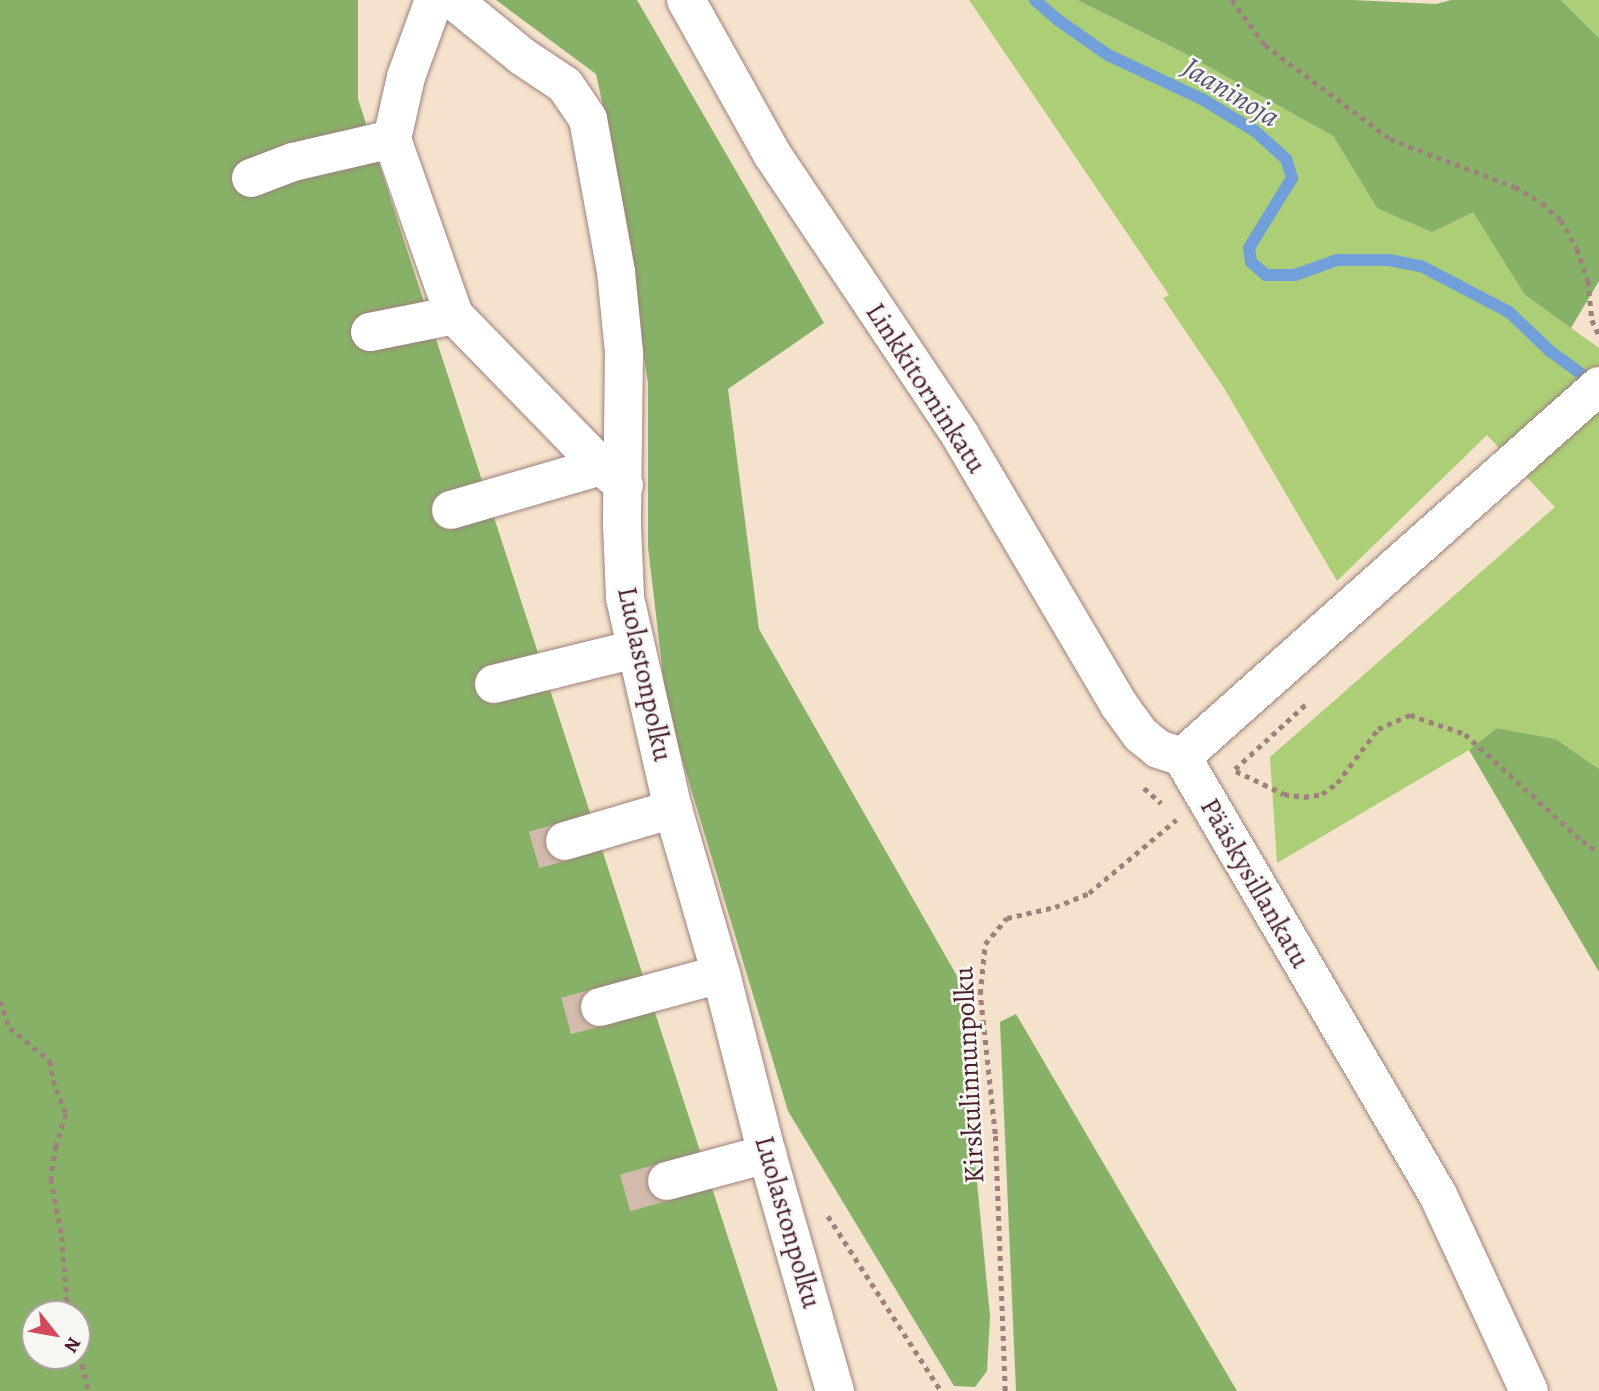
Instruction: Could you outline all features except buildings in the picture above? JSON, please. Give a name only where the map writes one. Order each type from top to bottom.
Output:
[{"type":"street","points":[[434,0],[406,77],[391,139],[454,314],[613,475]]},
{"type":"street","name":"Luolastonpolku","points":[[453,0],[523,57],[565,85],[588,119],[616,272],[622,339],[613,475],[622,525],[625,597],[635,649],[673,809],[835,1391]]},
{"type":"street","name":"Linkkitorninkatu","points":[[687,0],[772,154],[960,435],[1119,705],[1141,735],[1158,749],[1182,757]]},
{"type":"street","points":[[251,162],[292,162],[391,139]]},
{"type":"street","points":[[370,332],[454,314]]},
{"type":"street","points":[[1182,757],[1599,386]]},
{"type":"street","points":[[452,510],[613,475]]},
{"type":"street","points":[[494,684],[635,649]]},
{"type":"street","name":"Pääskysillankatu","points":[[1182,757],[1438,1195],[1529,1391]]},
{"type":"street","points":[[565,841],[673,809]]},
{"type":"street","points":[[600,1007],[721,974]]},
{"type":"street","points":[[667,1181],[767,1154]]},
{"type":"path","points":[[1232,0],[1265,45],[1390,139],[1515,187],[1561,220],[1577,248],[1588,281],[1591,320],[1599,335]]},
{"type":"path","points":[[1234,770],[1284,794],[1304,797],[1322,794],[1337,783],[1378,729],[1409,715],[1465,734],[1581,841],[1599,852]]},
{"type":"path","name":"Kirskulinnunpolku","points":[[1005,1391],[995,1135],[980,994],[985,944],[1007,918],[1055,906],[1089,893],[1153,838],[1206,798]]},
{"type":"path","points":[[0,1001],[10,1028],[50,1061],[53,1080],[66,1114],[51,1179],[62,1237],[67,1300]]},
{"type":"path","points":[[824,1210],[942,1391]]},
{"type":"path","points":[[84,1370],[89,1391]]},
{"type":"green space","points":[[0,0],[358,0],[358,99],[778,1391],[0,1391]]},
{"type":"green space","points":[[496,0],[637,0],[824,323],[728,389],[759,629],[957,976],[990,1316],[987,1371],[975,1387],[954,1386],[788,1111],[667,709],[648,547],[648,383],[610,138],[596,74]]},
{"type":"green space","points":[[969,0],[1077,0],[1180,51],[1333,136],[1377,208],[1473,211],[1525,295],[1599,348],[1599,769],[1556,739],[1497,728],[1469,750],[1277,863],[1270,757],[1555,507],[1487,435],[1337,581],[1224,388],[1163,298],[1169,295]]},
{"type":"green space","points":[[1077,0],[1352,0],[1436,4],[1451,0],[1561,0],[1599,38],[1599,281],[1571,328],[1525,295],[1473,212],[1432,232],[1377,208],[1333,136],[1180,51]]},
{"type":"green space","points":[[1561,0],[1599,0],[1599,38]]},
{"type":"green space","points":[[1497,728],[1556,739],[1599,769],[1599,972],[1469,750]]},
{"type":"green space","points":[[1016,1014],[1237,1391],[1016,1391],[1000,1022]]},
{"type":"waterway","name":"Jaaninoja","points":[[1035,0],[1058,20],[1108,55],[1202,99],[1255,131],[1286,159],[1292,178],[1249,248],[1251,262],[1266,275],[1295,275],[1337,260],[1389,260],[1421,266],[1509,312],[1550,351],[1595,384]]},
{"type":"tunnel","points":[[534,850],[565,841]]},
{"type":"tunnel","points":[[566,1016],[600,1007]]},
{"type":"tunnel","points":[[625,1193],[667,1181]]}]
